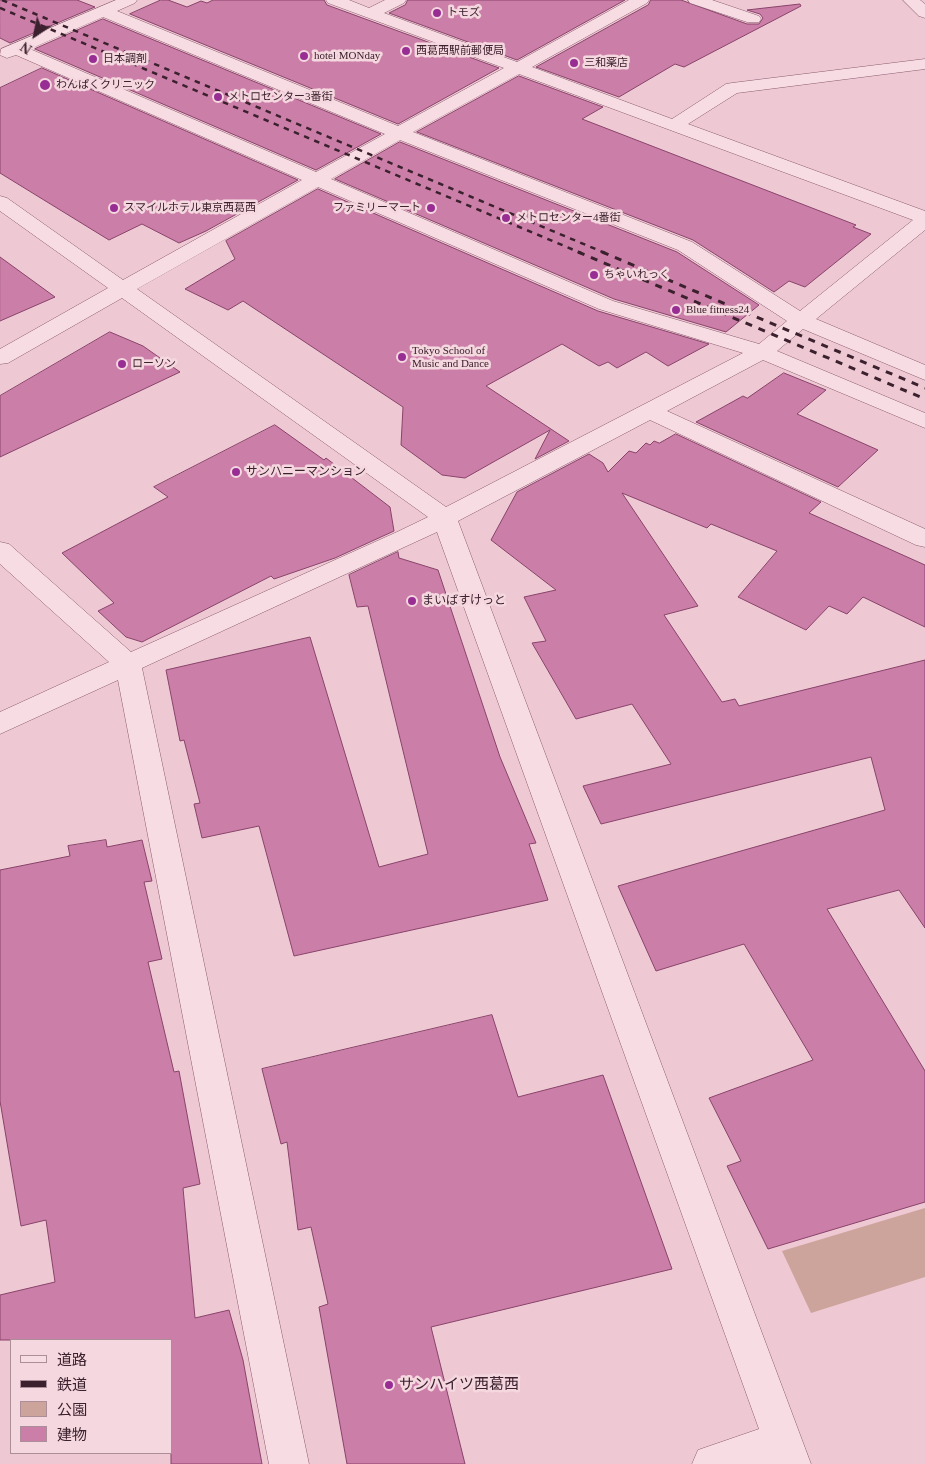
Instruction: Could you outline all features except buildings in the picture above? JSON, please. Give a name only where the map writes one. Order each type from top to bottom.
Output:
[{"type":"street","points":[[334,0],[925,219]]},
{"type":"street","points":[[371,13],[398,0]]},
{"type":"street","points":[[0,358],[316,179],[641,0]]},
{"type":"street","points":[[696,0],[753,18]]},
{"type":"street","points":[[911,0],[925,13]]},
{"type":"street","points":[[8,52],[116,3],[399,133],[685,246],[800,320],[925,373]]},
{"type":"street","points":[[8,52],[316,179],[606,305],[762,352],[925,421]]},
{"type":"street","points":[[674,126],[732,88],[925,64]]},
{"type":"street","points":[[0,202],[444,517],[787,1452],[712,1464]]},
{"type":"street","points":[[0,724],[406,538],[762,352],[925,219]]},
{"type":"street","points":[[650,411],[925,539]]},
{"type":"street","points":[[0,550],[128,664],[289,1464]]},
{"type":"green space","points":[[925,1208],[925,1277],[811,1313],[782,1251]]},
{"type":"railway","points":[[2,0],[605,253]]},
{"type":"railway","points":[[0,8],[581,253]]},
{"type":"railway","points":[[578,252],[925,399]]},
{"type":"railway","points":[[602,252],[925,388]]},
{"type":"place","name":"トモズ","points":[[437,13]]},
{"type":"place","name":"西葛西駅前郵便局","points":[[406,51]]},
{"type":"place","name":"hotel MONday","points":[[304,56]]},
{"type":"place","name":"日本調剤","points":[[93,59]]},
{"type":"place","name":"三和薬店","points":[[574,63]]},
{"type":"place","name":"わんぱくクリニック","points":[[45,85]]},
{"type":"place","name":"メトロセンター3番街","points":[[218,97]]},
{"type":"place","name":"スマイルホテル東京西葛西","points":[[114,208]]},
{"type":"place","name":"ファミリーマート","points":[[431,208]]},
{"type":"place","name":"メトロセンター4番街","points":[[506,218]]},
{"type":"place","name":"ちゃいれっく","points":[[594,275]]},
{"type":"place","name":"Blue fitness24","points":[[676,310]]},
{"type":"place","name":"Tokyo School of Music and Dance","points":[[402,357]]},
{"type":"place","name":"ローソン","points":[[122,364]]},
{"type":"place","name":"サンハニーマンション","points":[[236,472]]},
{"type":"place","name":"まいばすけっと","points":[[412,601]]},
{"type":"place","name":"サンハイツ西葛西","points":[[389,1385]]}]
